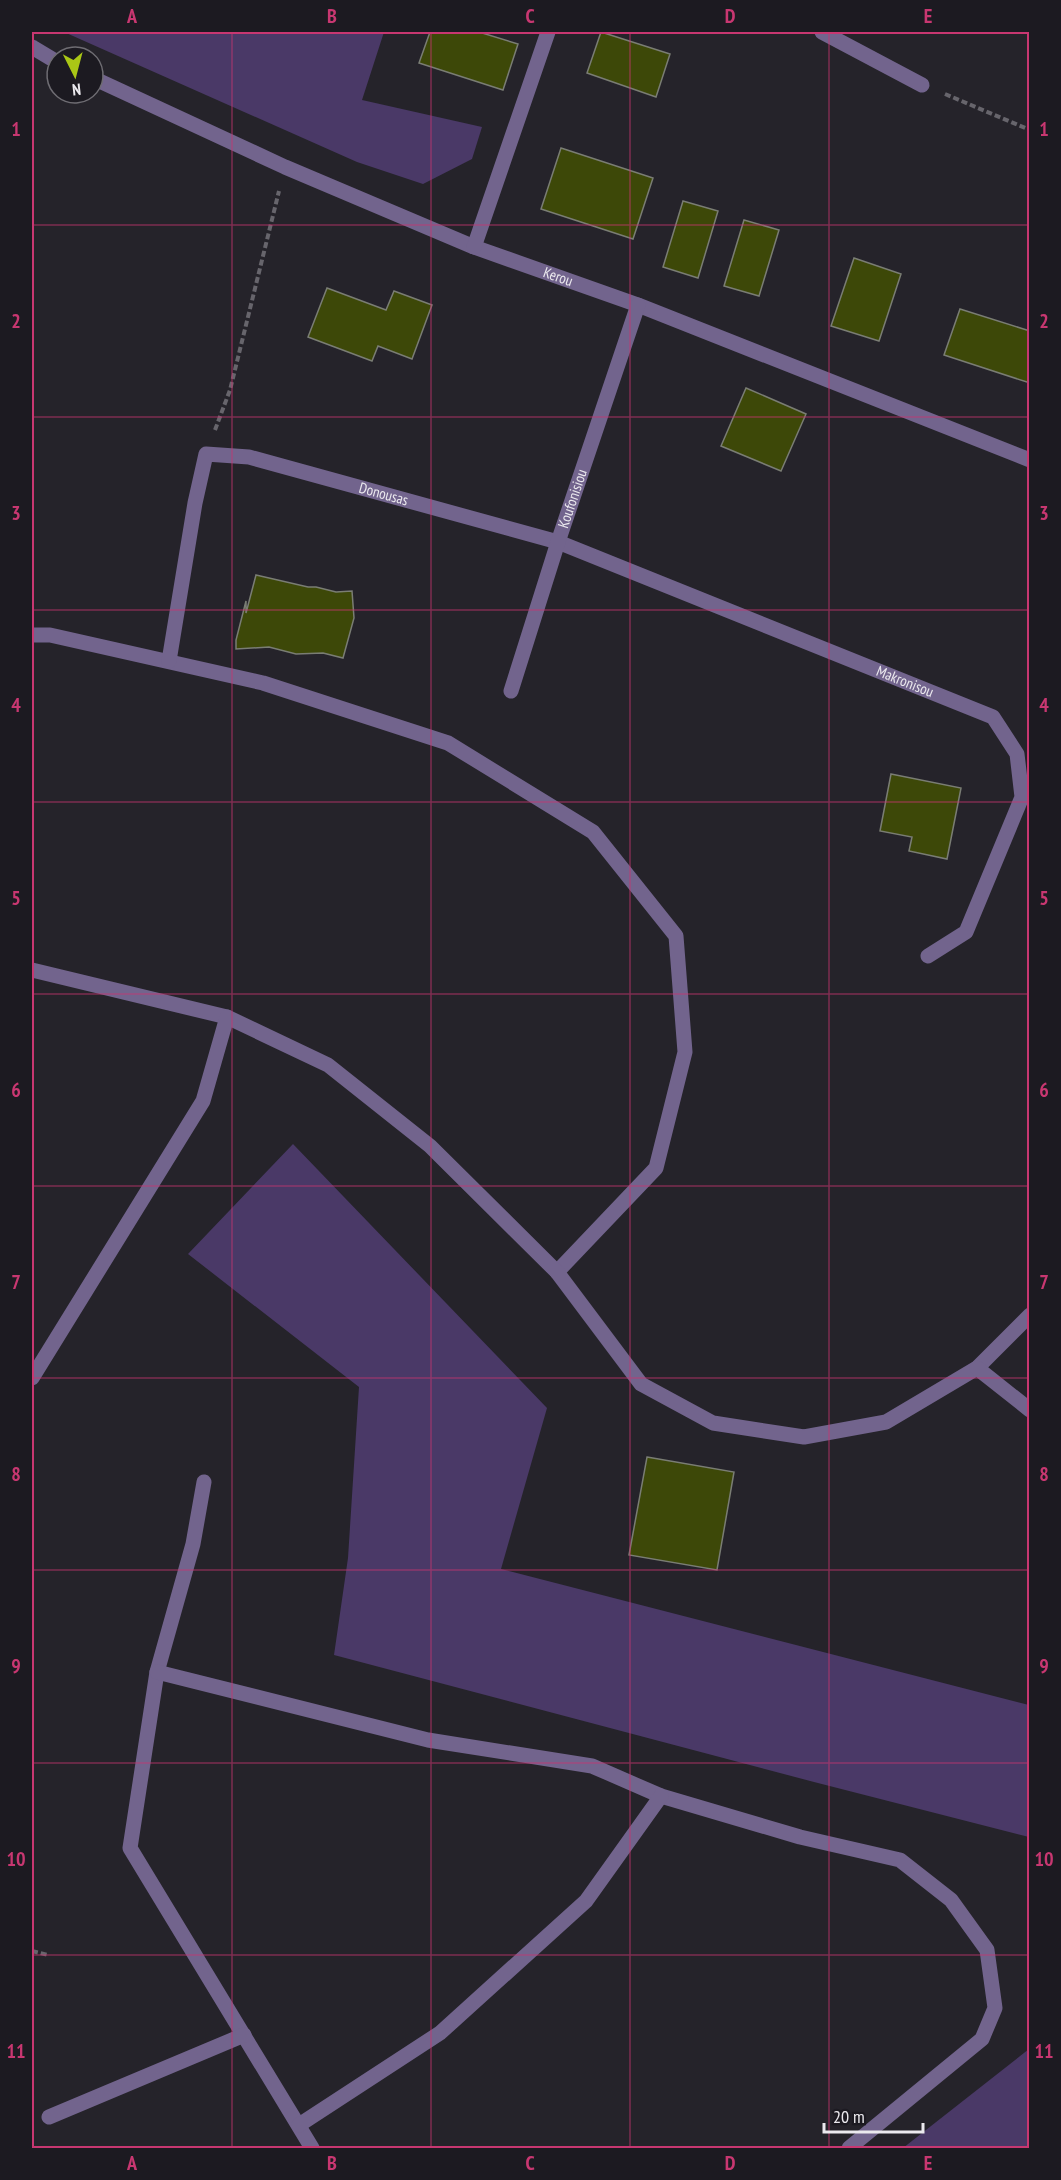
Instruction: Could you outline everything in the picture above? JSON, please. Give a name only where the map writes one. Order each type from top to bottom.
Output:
[{"type":"street","points":[[474,247],[548,32]]},
{"type":"street","points":[[822,32],[922,85]]},
{"type":"street","points":[[32,47],[45,55]]},
{"type":"street","name":"Kerou","points":[[105,84],[285,167],[474,247],[638,305],[1029,460]]},
{"type":"street","name":"Koufonisiou","points":[[511,691],[558,542],[638,305]]},
{"type":"street","points":[[169,661],[195,503],[207,454]]},
{"type":"street","name":"Donousas","points":[[207,454],[249,457],[558,542]]},
{"type":"street","name":"Makronisou","points":[[558,542],[993,717],[1017,754],[1022,797],[966,932],[928,956]]},
{"type":"street","points":[[32,635],[50,635],[263,683],[448,743],[593,832],[676,936],[685,1052],[656,1168],[557,1272]]},
{"type":"street","points":[[32,970],[227,1017],[328,1065],[430,1146],[557,1272],[640,1384],[713,1423],[804,1437],[886,1422],[977,1368],[1029,1315]]},
{"type":"street","points":[[32,1378],[203,1101],[227,1017]]},
{"type":"street","points":[[977,1368],[1029,1410]]},
{"type":"street","points":[[204,1482],[194,1544],[157,1672],[130,1848],[312,2148]]},
{"type":"street","points":[[157,1672],[428,1740],[592,1766],[661,1796],[800,1837],[900,1860],[951,1900],[987,1950],[995,2007],[982,2039],[849,2148]]},
{"type":"street","points":[[299,2125],[440,2033],[586,1901],[661,1796]]},
{"type":"street","points":[[49,2118],[244,2035]]},
{"type":"path","points":[[922,85],[1029,130]]},
{"type":"path","points":[[207,454],[230,390],[285,167]]},
{"type":"path","points":[[32,1951],[48,1955]]},
{"type":"shaded area","points":[[64,32],[384,32],[362,100],[482,127],[472,159],[423,184],[357,162],[105,50],[105,45],[93,45]]},
{"type":"shaded area","points":[[293,1144],[547,1408],[501,1569],[1029,1705],[1029,1837],[334,1655],[348,1558],[359,1387],[188,1254]]},
{"type":"shaded area","points":[[1029,2049],[1029,2148],[903,2148]]},
{"type":"building","points":[[430,32],[479,32],[518,44],[503,90],[419,63]]},
{"type":"building","points":[[601,32],[670,54],[656,97],[587,73]]},
{"type":"building","points":[[561,148],[653,178],[633,239],[541,209]]},
{"type":"building","points":[[683,201],[718,211],[698,278],[663,267]]},
{"type":"building","points":[[744,220],[779,230],[759,296],[724,286]]},
{"type":"building","points":[[854,258],[901,274],[879,341],[831,326]]},
{"type":"building","points":[[327,288],[386,310],[394,291],[432,305],[412,359],[378,346],[372,361],[308,337]]},
{"type":"building","points":[[960,309],[1030,331],[1030,383],[944,355]]},
{"type":"building","points":[[746,388],[806,414],[781,471],[721,446]]},
{"type":"building","points":[[256,575],[336,592],[352,591],[354,618],[343,658],[323,653],[296,654],[269,647],[236,649],[236,640],[246,601],[246,613]]},
{"type":"building","points":[[891,774],[961,788],[947,859],[909,851],[912,837],[880,831]]},
{"type":"building","points":[[647,1457],[734,1472],[717,1570],[629,1555]]}]
